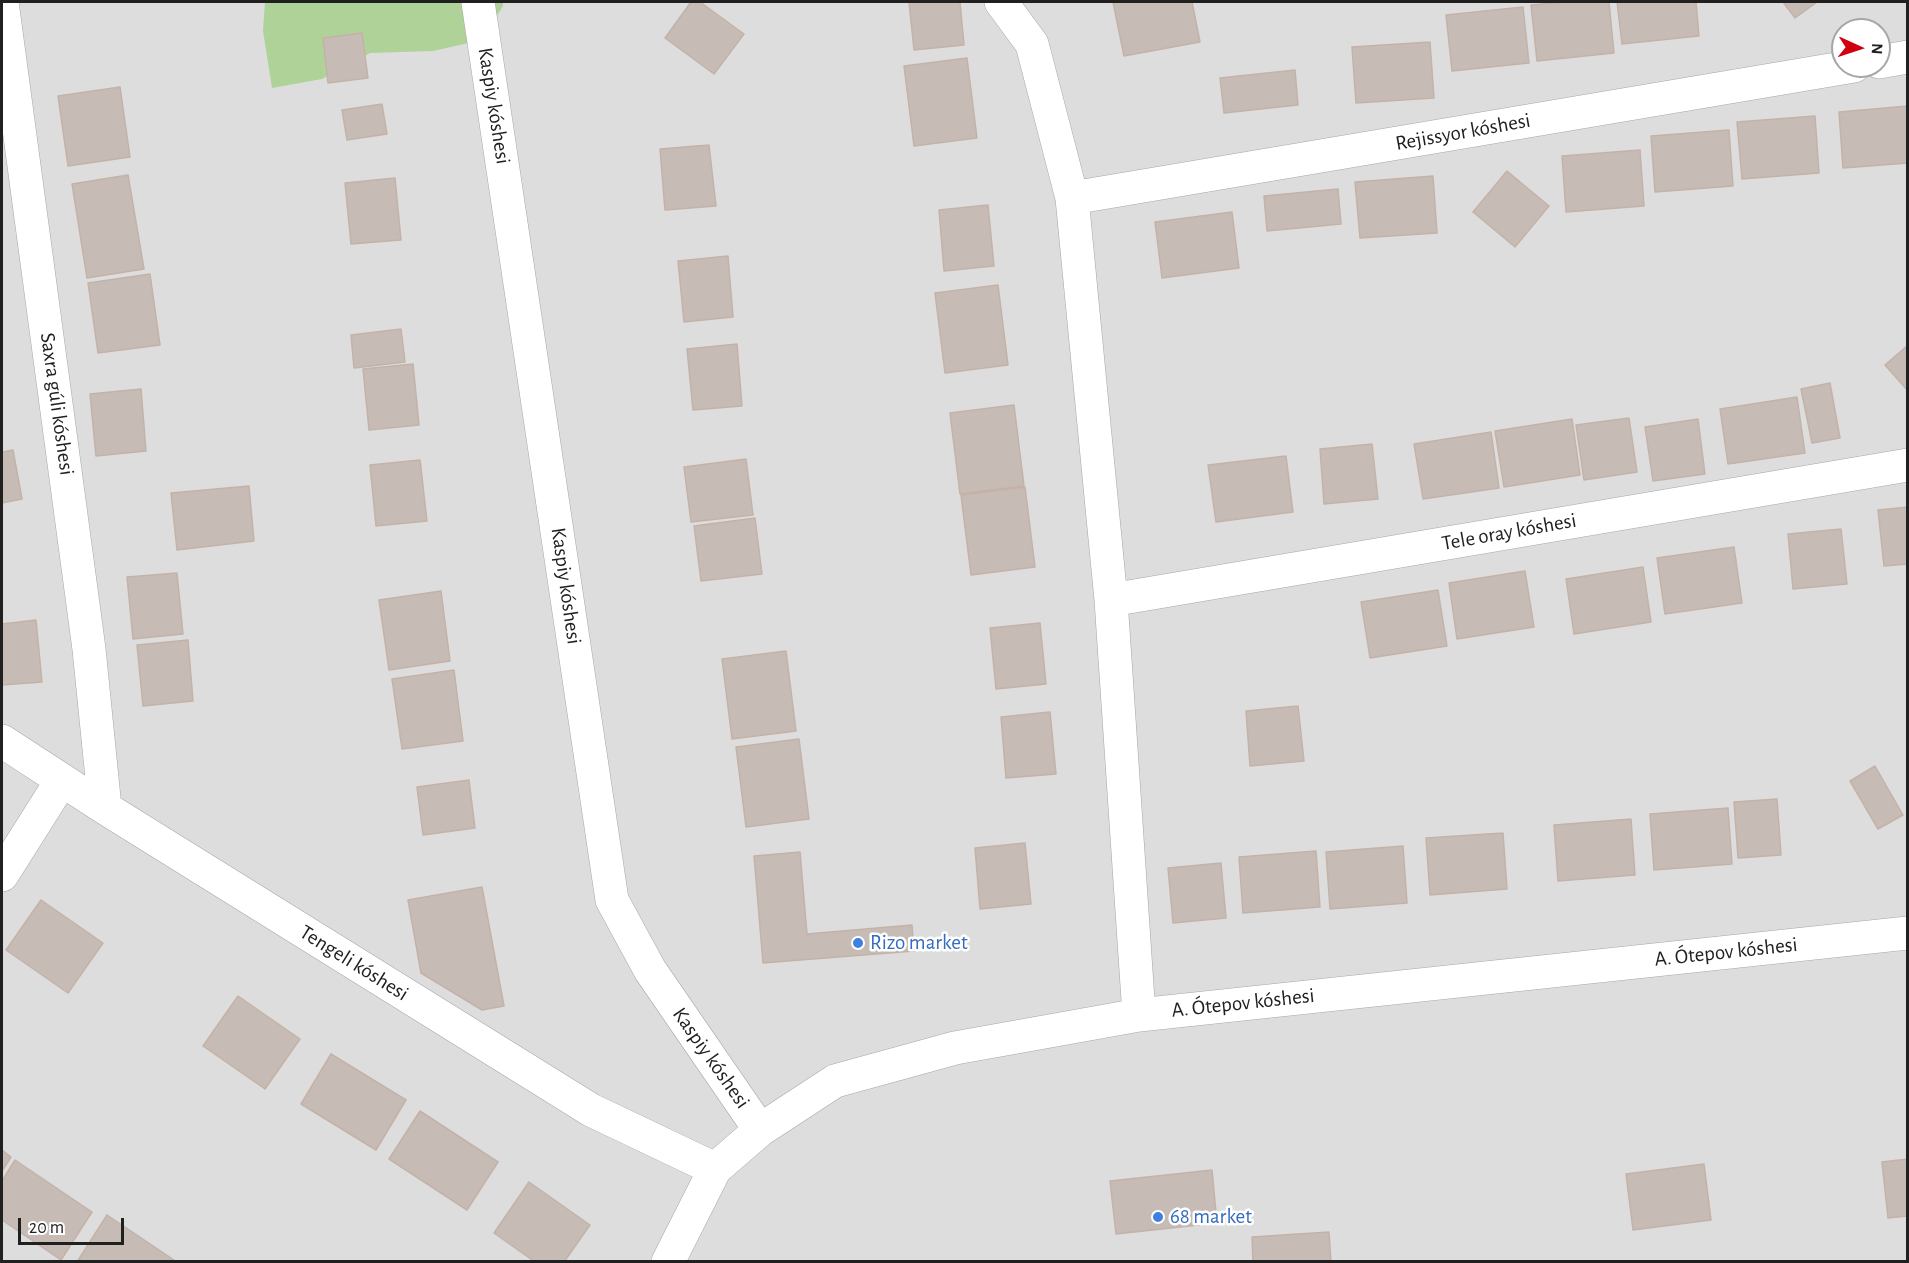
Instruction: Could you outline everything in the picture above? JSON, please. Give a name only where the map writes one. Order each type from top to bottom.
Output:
[{"type":"street","name":"Saxra gúli kóshesi","points":[[2,2],[89,649],[105,808]]},
{"type":"street","name":"Kaspiy kóshesi","points":[[478,2],[612,900],[650,970],[760,1130]]},
{"type":"street","points":[[1001,2],[1032,44],[1072,198],[1111,600],[1139,1015]]},
{"type":"street","points":[[1891,60],[1908,57]]},
{"type":"street","name":"Rejissyor kóshesi","points":[[1072,198],[1831,70]]},
{"type":"street","name":"Tele oray kóshesi","points":[[1111,600],[1908,465]]},
{"type":"street","name":"Tengeli kóshesi","points":[[2,741],[105,808],[591,1110],[715,1169]]},
{"type":"street","points":[[2,875],[62,780]]},
{"type":"street","name":"A. Ótepov kóshesi","points":[[668,1262],[715,1169],[760,1130],[835,1081],[955,1048],[1139,1015],[1908,933]]},
{"type":"shaded area","points":[[2,2],[1907,2],[1907,1261],[2,1261]]},
{"type":"green space","points":[[265,2],[503,2],[503,6],[482,40],[433,51],[370,53],[322,79],[272,88],[263,31]]},
{"type":"building","points":[[691,2],[700,2],[744,34],[714,74],[665,38]]},
{"type":"building","points":[[909,2],[960,2],[964,45],[914,50]]},
{"type":"building","points":[[1113,2],[1192,2],[1200,42],[1124,56]]},
{"type":"building","points":[[1609,2],[1614,53],[1537,61],[1531,5]]},
{"type":"building","points":[[1617,2],[1696,2],[1699,36],[1622,44]]},
{"type":"building","points":[[1783,2],[1817,2],[1795,18]]},
{"type":"building","points":[[1523,7],[1529,63],[1452,71],[1446,15]]},
{"type":"building","points":[[362,33],[368,78],[328,83],[323,38]]},
{"type":"building","points":[[1430,42],[1434,98],[1356,103],[1352,47]]},
{"type":"building","points":[[967,58],[977,138],[914,146],[904,66]]},
{"type":"building","points":[[1295,70],[1298,105],[1224,113],[1220,78]]},
{"type":"building","points":[[120,87],[130,157],[68,166],[58,96]]},
{"type":"building","points":[[382,104],[387,134],[347,140],[342,110]]},
{"type":"building","points":[[1908,106],[1908,163],[1843,168],[1839,112]]},
{"type":"building","points":[[1815,116],[1819,173],[1742,179],[1737,122]]},
{"type":"building","points":[[1729,130],[1733,186],[1655,192],[1651,136]]},
{"type":"building","points":[[709,145],[716,206],[665,210],[660,149]]},
{"type":"building","points":[[1640,150],[1644,206],[1566,212],[1562,156]]},
{"type":"building","points":[[1507,171],[1549,206],[1515,247],[1473,212]]},
{"type":"building","points":[[128,175],[144,269],[87,278],[72,184]]},
{"type":"building","points":[[1433,176],[1437,233],[1360,238],[1355,182]]},
{"type":"building","points":[[395,178],[401,240],[351,244],[345,183]]},
{"type":"building","points":[[1338,189],[1341,224],[1267,231],[1264,196]]},
{"type":"building","points":[[988,205],[994,266],[944,271],[939,210]]},
{"type":"building","points":[[1232,212],[1239,268],[1162,278],[1155,222]]},
{"type":"building","points":[[728,256],[733,317],[684,322],[678,261]]},
{"type":"building","points":[[150,274],[160,345],[98,353],[88,283]]},
{"type":"building","points":[[998,285],[1008,365],[945,373],[935,293]]},
{"type":"building","points":[[401,329],[405,362],[354,368],[351,335]]},
{"type":"building","points":[[737,344],[742,406],[693,410],[687,349]]},
{"type":"building","points":[[1908,345],[1908,391],[1885,365]]},
{"type":"building","points":[[413,364],[419,425],[369,430],[363,369]]},
{"type":"building","points":[[1830,383],[1840,438],[1812,443],[1801,389]]},
{"type":"building","points":[[141,389],[146,451],[96,456],[90,394]]},
{"type":"building","points":[[1797,397],[1805,453],[1728,464],[1720,409]]},
{"type":"building","points":[[1014,405],[1024,486],[960,494],[950,413]]},
{"type":"building","points":[[1629,418],[1637,472],[1584,480],[1576,425]]},
{"type":"building","points":[[1572,419],[1580,475],[1504,487],[1495,431]]},
{"type":"building","points":[[1698,419],[1705,474],[1653,481],[1645,427]]},
{"type":"building","points":[[1491,432],[1499,488],[1423,499],[1414,444]]},
{"type":"building","points":[[1372,444],[1378,499],[1324,504],[1320,449]]},
{"type":"building","points":[[13,450],[22,499],[2,503],[2,452]]},
{"type":"building","points":[[1286,456],[1293,512],[1216,522],[1208,465]]},
{"type":"building","points":[[746,459],[753,515],[691,522],[684,467]]},
{"type":"building","points":[[420,460],[427,521],[376,526],[370,465]]},
{"type":"building","points":[[249,486],[254,541],[177,550],[171,493]]},
{"type":"building","points":[[1025,487],[1035,567],[971,575],[961,495]]},
{"type":"building","points":[[1908,507],[1908,564],[1884,566],[1878,510]]},
{"type":"building","points":[[755,518],[762,574],[701,581],[694,526]]},
{"type":"building","points":[[1841,529],[1847,584],[1793,589],[1788,534]]},
{"type":"building","points":[[1734,547],[1742,603],[1665,614],[1657,558]]},
{"type":"building","points":[[1643,567],[1651,622],[1574,634],[1566,579]]},
{"type":"building","points":[[1525,571],[1534,627],[1457,639],[1449,583]]},
{"type":"building","points":[[177,573],[183,634],[133,639],[127,577]]},
{"type":"building","points":[[1438,590],[1447,646],[1370,658],[1361,602]]},
{"type":"building","points":[[441,591],[450,661],[389,670],[379,600]]},
{"type":"building","points":[[36,620],[42,682],[2,685],[2,624]]},
{"type":"building","points":[[1040,623],[1046,684],[996,689],[990,628]]},
{"type":"building","points":[[188,640],[193,701],[143,706],[137,645]]},
{"type":"building","points":[[786,651],[796,731],[732,739],[722,659]]},
{"type":"building","points":[[454,670],[463,741],[402,749],[392,679]]},
{"type":"building","points":[[1298,706],[1304,761],[1250,766],[1246,711]]},
{"type":"building","points":[[1050,712],[1056,774],[1006,778],[1001,717]]},
{"type":"building","points":[[799,739],[809,819],[746,827],[736,747]]},
{"type":"building","points":[[1875,766],[1903,815],[1878,829],[1850,781]]},
{"type":"building","points":[[469,780],[475,828],[423,835],[417,787]]},
{"type":"building","points":[[1777,799],[1781,855],[1738,858],[1734,802]]},
{"type":"building","points":[[1728,808],[1732,864],[1654,870],[1650,814]]},
{"type":"building","points":[[1631,819],[1635,875],[1558,881],[1554,825]]},
{"type":"building","points":[[1503,833],[1507,889],[1430,895],[1426,838]]},
{"type":"building","points":[[1025,843],[1031,904],[980,909],[975,848]]},
{"type":"building","points":[[1403,846],[1407,903],[1330,909],[1326,852]]},
{"type":"building","points":[[1316,851],[1320,907],[1243,913],[1239,857]]},
{"type":"building","points":[[800,852],[807,934],[912,925],[914,951],[763,963],[754,856]]},
{"type":"building","points":[[1221,863],[1226,918],[1173,923],[1168,868]]},
{"type":"building","points":[[482,887],[504,1006],[482,1010],[421,973],[408,900]]},
{"type":"building","points":[[41,900],[103,943],[68,993],[6,950]]},
{"type":"building","points":[[238,996],[300,1039],[265,1089],[203,1046]]},
{"type":"building","points":[[331,1054],[406,1100],[376,1150],[301,1104]]},
{"type":"building","points":[[420,1111],[498,1162],[467,1210],[389,1159]]},
{"type":"building","points":[[2,1150],[11,1157],[2,1171]]},
{"type":"building","points":[[1908,1159],[1908,1216],[1888,1218],[1882,1162]]},
{"type":"building","points":[[15,1160],[92,1212],[61,1260],[2,1220],[2,1181]]},
{"type":"building","points":[[1704,1164],[1711,1220],[1633,1230],[1626,1174]]},
{"type":"building","points":[[1212,1170],[1217,1223],[1116,1234],[1110,1181]]},
{"type":"building","points":[[529,1182],[590,1225],[564,1262],[535,1262],[494,1233]]},
{"type":"building","points":[[107,1215],[177,1262],[77,1262]]},
{"type":"building","points":[[1329,1232],[1331,1262],[1253,1262],[1252,1237]]},
{"type":"place","name":"Rizo market","points":[[858,943]]},
{"type":"place","name":"68 market","points":[[1158,1217]]}]
